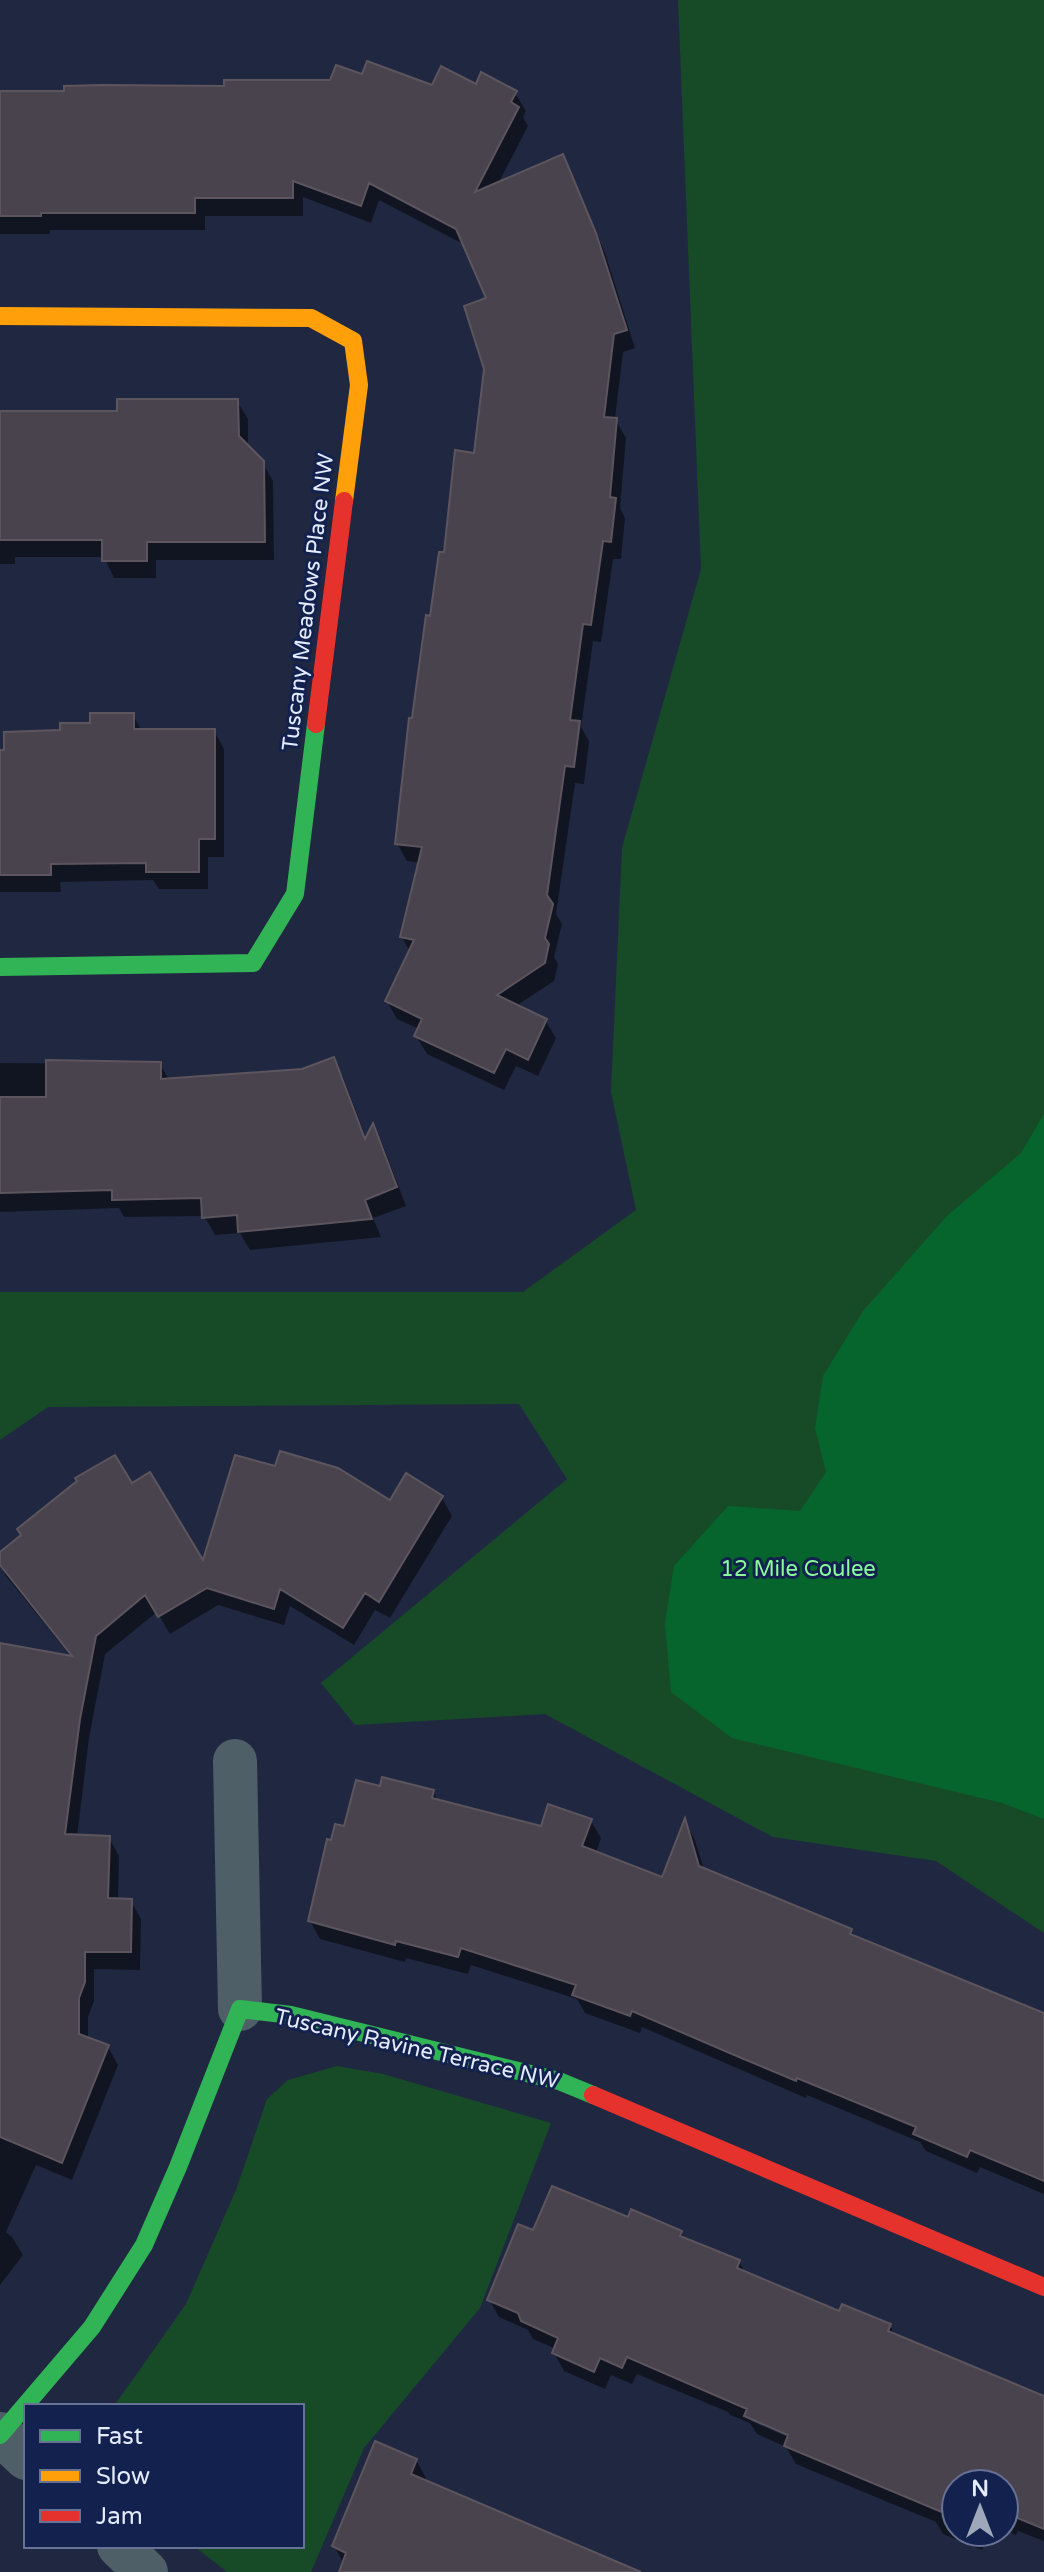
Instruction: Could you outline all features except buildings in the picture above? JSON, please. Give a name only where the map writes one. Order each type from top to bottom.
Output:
[{"type":"street","name":"Tuscany Meadows Place NW","points":[[0,316],[311,318],[353,341],[359,385],[295,894],[253,963],[0,967]]},
{"type":"street","points":[[26,2404],[92,2327],[144,2245],[240,2009],[235,1761]]},
{"type":"street","name":"Tuscany Ravine Terrace NW","points":[[240,2009],[291,2015],[559,2081],[1044,2287]]},
{"type":"street","points":[[24,2407],[0,2435],[24,2456]]},
{"type":"street","points":[[121,2548],[146,2572]]},
{"type":"green space","name":"12 Mile Coulee","points":[[678,0],[1044,0],[1044,1933],[936,1861],[773,1837],[545,1714],[355,1725],[321,1683],[567,1479],[519,1404],[48,1407],[0,1440],[0,1292],[523,1292],[636,1210],[611,1092],[622,848],[701,569]]},
{"type":"green space","points":[[1044,1114],[1044,1819],[1002,1803],[732,1738],[671,1692],[665,1623],[674,1566],[728,1506],[800,1511],[826,1472],[815,1428],[823,1376],[863,1311],[947,1216],[1021,1153]]},
{"type":"green space","points":[[337,2066],[383,2074],[551,2123],[480,2308],[364,2448],[311,2572],[227,2572],[197,2548],[304,2548],[304,2404],[115,2404],[186,2304],[236,2190],[267,2099],[288,2080]]},
{"type":"traffic: fast","points":[[0,967],[253,963],[295,894],[316,724]]},
{"type":"traffic: fast","points":[[26,2404],[92,2327],[144,2245],[240,2009],[291,2015],[559,2081],[593,2095]]},
{"type":"traffic: fast","points":[[0,2435],[24,2407]]},
{"type":"traffic: slow","points":[[0,316],[311,318],[353,341],[359,385],[344,501]]},
{"type":"traffic: jam","points":[[316,724],[344,501]]},
{"type":"traffic: jam","points":[[593,2095],[1044,2287]]}]
